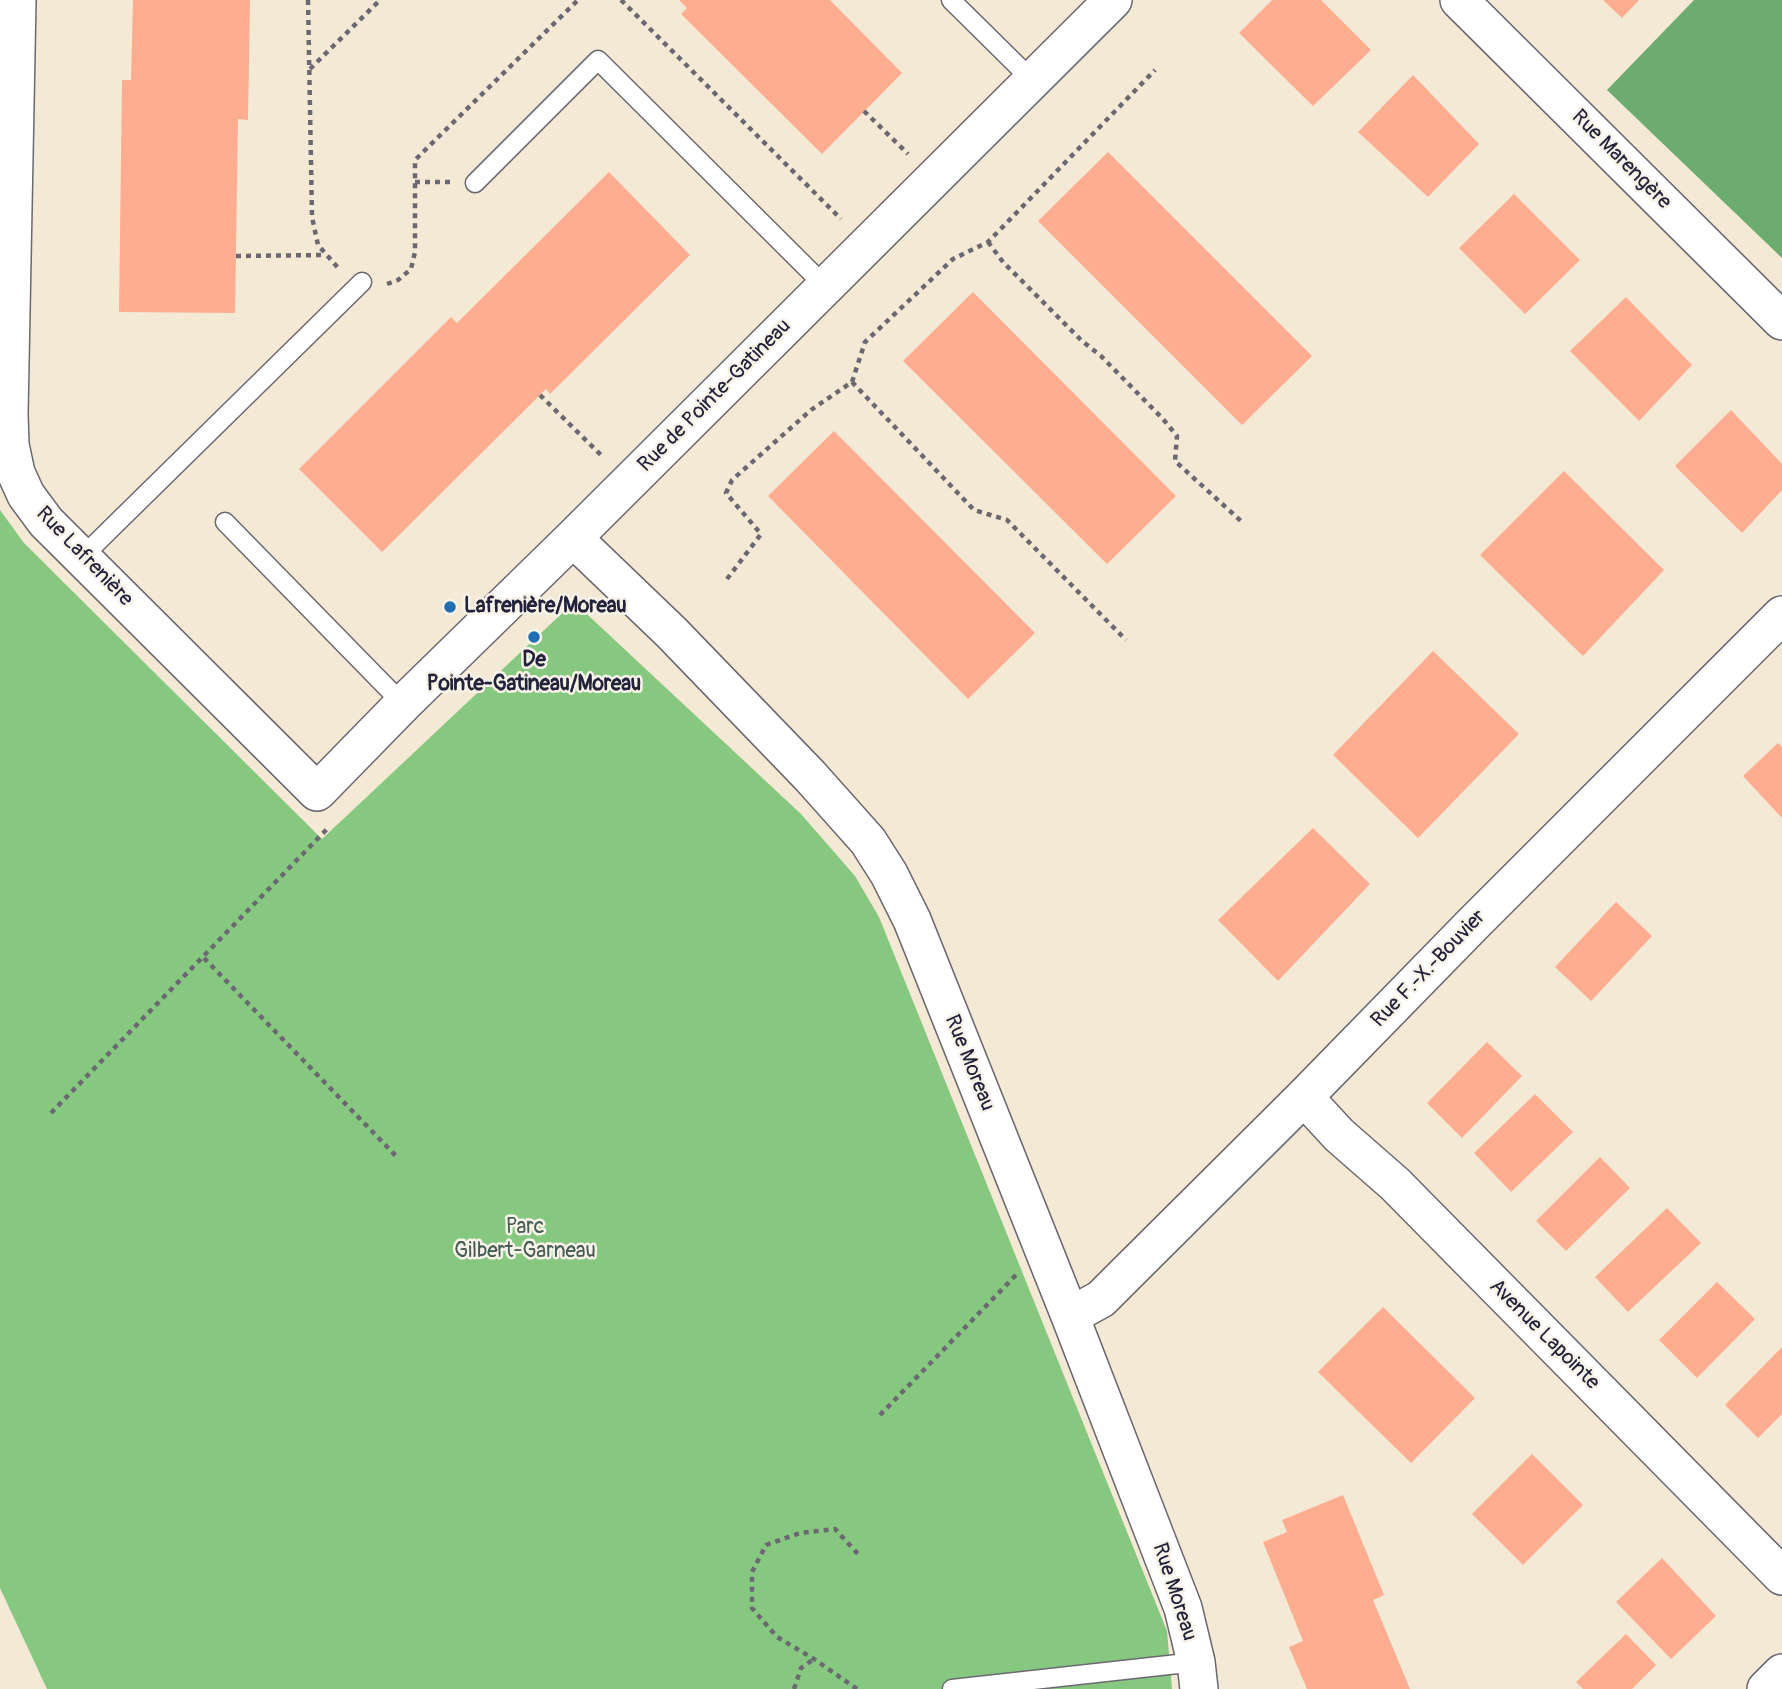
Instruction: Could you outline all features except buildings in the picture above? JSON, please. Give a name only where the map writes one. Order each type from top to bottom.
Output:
[{"type":"street","name":"Rue Lafrenière","points":[[17,0],[9,414],[10,445],[16,473],[26,495],[46,522],[317,792]]},
{"type":"street","name":"Rue de Pointe-Gatineau","points":[[317,792],[1113,0]]},
{"type":"street","name":"Rue Marengère","points":[[1460,0],[1782,321]]},
{"type":"street","name":"Rue Moreau","points":[[573,538],[599,560],[610,575],[672,634],[810,776],[868,841],[888,874],[912,920],[1184,1608],[1197,1676]]},
{"type":"street","name":"Rue F.-X.-Bouvier","points":[[1070,1315],[1101,1299],[1782,615]]},
{"type":"street","name":"Avenue Lapointe","points":[[1304,1097],[1339,1135],[1405,1194],[1782,1576]]},
{"type":"street","points":[[1766,1689],[1782,1673]]},
{"type":"lane","points":[[951,0],[1032,80]]},
{"type":"lane","points":[[475,183],[598,60],[825,286]]},
{"type":"lane","points":[[82,557],[362,282]]},
{"type":"lane","points":[[225,522],[403,704]]},
{"type":"lane","points":[[952,1689],[1197,1676]]},
{"type":"path","points":[[308,0],[312,217],[318,245],[343,274],[378,288],[398,280],[411,269],[415,252],[415,160],[578,0]]},
{"type":"path","points":[[310,69],[380,0]]},
{"type":"path","points":[[621,0],[841,220]]},
{"type":"path","points":[[727,579],[761,534],[726,493],[732,480],[811,410],[852,382],[865,342],[953,259],[988,242],[1155,70]]},
{"type":"path","points":[[864,111],[908,154]]},
{"type":"path","points":[[988,242],[1003,262],[1163,419],[1177,436],[1175,461],[1241,522]]},
{"type":"path","points":[[236,256],[327,254]]},
{"type":"path","points":[[852,382],[974,510],[1007,520],[1126,640]]},
{"type":"path","points":[[540,395],[604,457]]},
{"type":"path","points":[[51,1113],[329,828]]},
{"type":"path","points":[[204,958],[396,1156]]},
{"type":"path","points":[[880,1415],[1021,1269]]},
{"type":"path","points":[[857,1689],[777,1637],[752,1608],[752,1572],[766,1545],[800,1533],[835,1529],[860,1556]]},
{"type":"path","points":[[794,1689],[801,1668],[814,1659]]},
{"type":"green space","points":[[1694,0],[1782,0],[1782,258],[1607,90]]},
{"type":"green space","name":"Parc Gilbert-Garneau","points":[[0,510],[24,543],[322,839],[574,602],[801,814],[855,876],[879,917],[1167,1631],[1172,1689],[47,1689],[0,1588]]},
{"type":"place","name":"Lafrenière/Moreau","points":[[450,607]]},
{"type":"place","name":"De Pointe-Gatineau/Moreau","points":[[534,637]]}]
